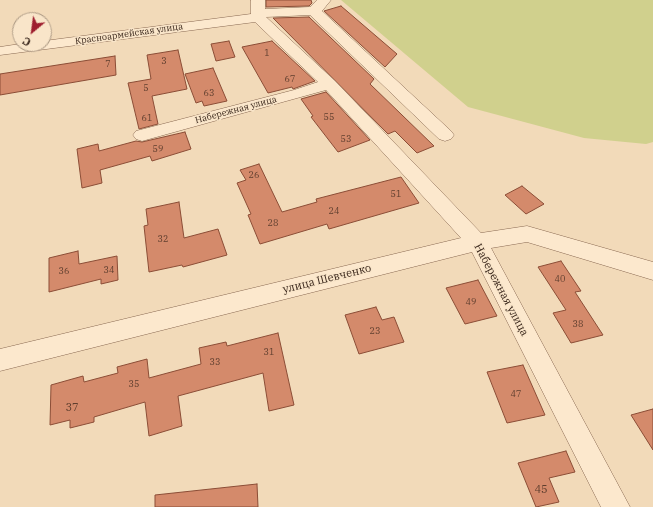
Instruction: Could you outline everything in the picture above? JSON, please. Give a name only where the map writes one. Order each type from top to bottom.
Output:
[{"type":"street","name":"Красноармейская улица","points":[[0,51],[258,10],[319,5]]},
{"type":"street","points":[[319,5],[445,135]]},
{"type":"street","name":"Набережная улица","points":[[258,10],[477,242],[616,507]]},
{"type":"street","name":"Набережная улица","points":[[142,135],[299,94],[329,84]]},
{"type":"street","name":"улица Шевченко","points":[[0,360],[477,242],[527,234],[653,271]]},
{"type":"green space","points":[[341,0],[653,0],[653,142],[646,144],[584,138],[468,107]]},
{"type":"building","points":[[266,0],[311,0],[312,3],[309,6],[266,7]]},
{"type":"building","points":[[341,6],[397,54],[385,67],[324,11]]},
{"type":"building","points":[[309,17],[374,79],[370,84],[434,146],[417,153],[395,131],[388,134],[273,18]]},
{"type":"building","points":[[229,41],[235,57],[216,61],[211,44]]},
{"type":"building","points":[[272,41],[315,81],[293,89],[292,87],[268,93],[242,47]]},
{"type":"building","points":[[178,50],[187,89],[152,96],[158,124],[139,129],[128,83],[151,79],[147,55]]},
{"type":"building","points":[[115,56],[116,75],[0,95],[0,74]]},
{"type":"building","points":[[213,68],[227,101],[204,106],[202,101],[196,103],[185,74]]},
{"type":"building","points":[[326,92],[370,140],[338,152],[311,117],[313,116],[301,99]]},
{"type":"building","points":[[185,132],[191,149],[152,161],[150,156],[100,170],[102,183],[82,188],[77,149],[98,144],[99,151],[136,141],[142,142]]},
{"type":"building","points":[[259,164],[282,212],[317,202],[316,199],[401,177],[419,203],[329,229],[327,224],[260,244],[248,215],[251,214],[237,183],[246,180],[240,170]]},
{"type":"building","points":[[522,186],[544,204],[526,214],[505,195]]},
{"type":"building","points":[[179,202],[184,238],[218,229],[227,255],[183,267],[182,265],[149,272],[144,226],[148,225],[146,209]]},
{"type":"building","points":[[78,251],[79,264],[117,256],[118,280],[101,284],[101,279],[49,292],[49,258]]},
{"type":"building","points":[[561,261],[581,291],[575,292],[603,335],[571,343],[553,313],[566,310],[538,267]]},
{"type":"building","points":[[478,280],[497,316],[465,324],[446,288]]},
{"type":"building","points":[[376,307],[382,320],[394,317],[404,342],[359,354],[345,315]]},
{"type":"building","points":[[278,333],[294,405],[269,411],[263,373],[178,396],[182,426],[149,436],[145,402],[94,417],[94,422],[70,428],[70,420],[50,425],[51,385],[83,376],[84,382],[118,373],[117,367],[147,359],[149,378],[201,364],[199,348],[226,342],[227,346]]},
{"type":"building","points":[[523,365],[545,415],[507,423],[487,372]]},
{"type":"building","points":[[653,409],[653,450],[631,415]]},
{"type":"building","points":[[566,451],[575,472],[549,478],[559,502],[536,507],[518,463]]},
{"type":"building","points":[[257,484],[258,507],[155,507],[155,495]]}]
